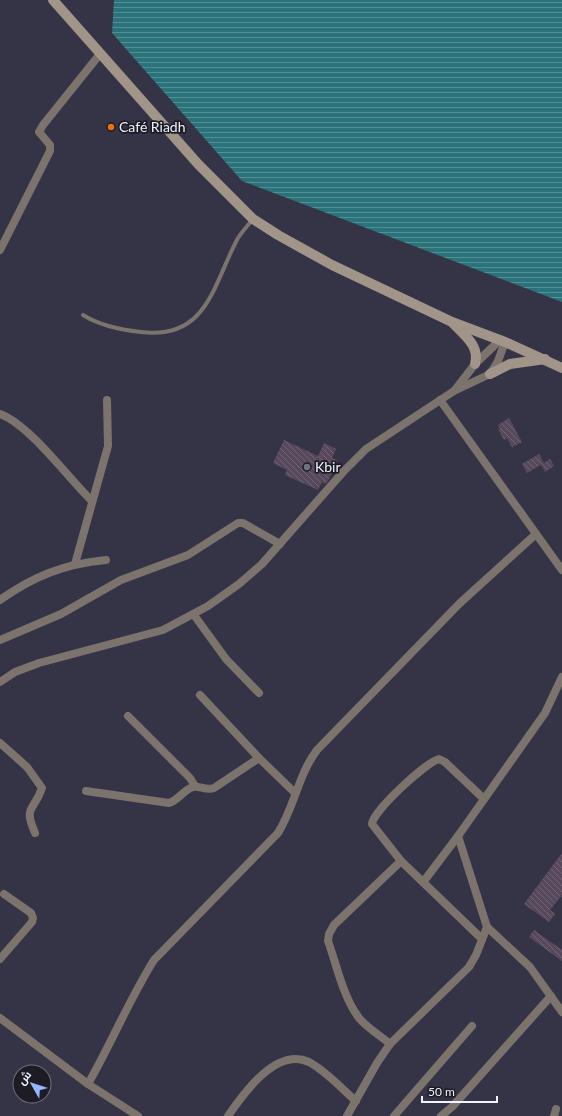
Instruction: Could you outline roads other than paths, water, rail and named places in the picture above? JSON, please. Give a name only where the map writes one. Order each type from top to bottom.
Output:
[{"type":"street","points":[[53,0],[198,164],[253,219],[278,235],[332,264],[452,322],[502,341],[545,359],[562,368]]},
{"type":"street","points":[[0,250],[50,151],[50,145],[39,132],[100,54]]},
{"type":"street","points":[[452,322],[475,346],[477,357],[475,364]]},
{"type":"street","points":[[454,391],[475,364],[502,341]]},
{"type":"street","points":[[490,374],[498,361],[502,341]]},
{"type":"street","points":[[0,682],[15,672],[39,663],[163,630],[194,615],[238,584],[280,544],[343,472],[366,449],[454,391],[510,364],[545,359]]},
{"type":"street","points":[[74,564],[108,446],[108,400]]},
{"type":"street","points":[[440,400],[562,570]]},
{"type":"street","points":[[0,414],[6,416],[26,432],[92,502]]},
{"type":"street","points":[[0,640],[61,614],[122,580],[188,555],[238,523],[243,523],[280,544]]},
{"type":"street","points":[[88,1084],[111,1043],[140,982],[154,960],[278,833],[285,822],[303,772],[317,750],[460,603],[536,534]]},
{"type":"street","points":[[0,600],[33,579],[74,564],[106,560]]},
{"type":"street","points":[[194,615],[226,659],[259,693]]},
{"type":"street","points":[[424,881],[458,836],[545,713],[562,677]]},
{"type":"street","points":[[200,695],[259,758],[295,793]]},
{"type":"street","points":[[128,716],[185,773],[195,786],[207,790],[214,788],[259,758]]},
{"type":"street","points":[[0,743],[27,767],[42,788],[29,812],[29,817],[35,832]]},
{"type":"street","points":[[482,939],[401,860],[372,827],[372,821],[392,797],[426,765],[442,759],[484,799]]},
{"type":"street","points":[[86,791],[169,803],[175,801],[188,789],[195,786]]},
{"type":"street","points":[[458,836],[487,927],[530,967],[562,1012]]},
{"type":"street","points":[[390,1044],[360,1019],[354,1010],[347,995],[328,941],[329,934],[334,925],[401,860]]},
{"type":"street","points":[[0,959],[32,922],[33,918],[31,913],[4,894]]},
{"type":"street","points":[[347,1116],[377,1063],[390,1044],[469,967],[476,955],[487,927]]},
{"type":"street","points":[[441,1116],[452,1107],[551,996]]},
{"type":"street","points":[[0,1018],[88,1084],[138,1116]]},
{"type":"street","points":[[394,1116],[472,1026]]},
{"type":"street","points":[[228,1116],[262,1075],[271,1067],[294,1060],[307,1062],[317,1067],[356,1101]]},
{"type":"lane","points":[[83,315],[91,320],[130,331],[156,334],[177,330],[191,322],[202,309],[223,274],[238,238],[253,219]]},
{"type":"place","name":"Café Riadh","points":[[111,127]]},
{"type":"place","name":"Kbir","points":[[307,467]]}]
